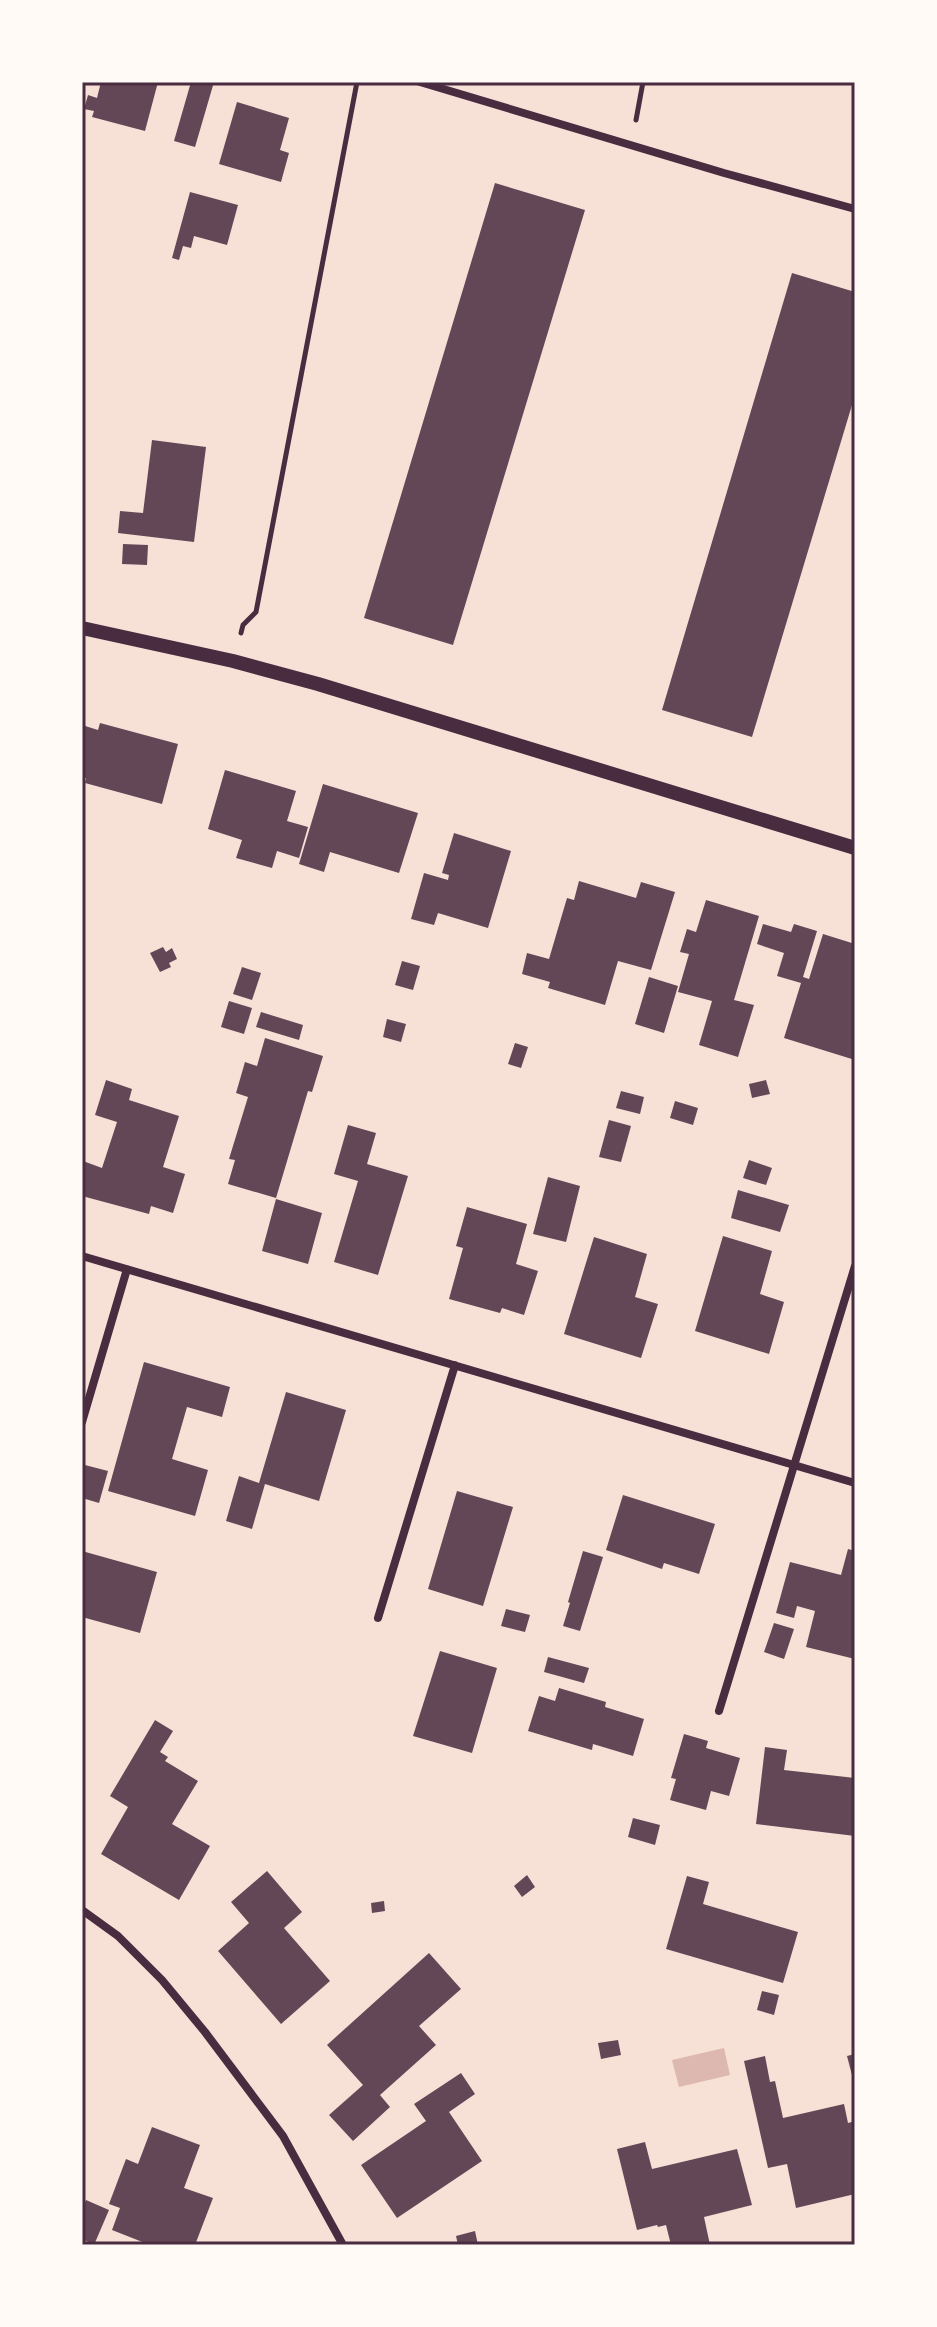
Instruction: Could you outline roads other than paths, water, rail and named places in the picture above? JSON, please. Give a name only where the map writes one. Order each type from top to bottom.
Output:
[{"type":"street","points":[[420,82],[855,209]]},
{"type":"street","points":[[82,628],[233,661],[855,848]]},
{"type":"street","points":[[82,1256],[855,1483]]},
{"type":"street","points":[[719,1711],[855,1266]]},
{"type":"street","points":[[82,1422],[127,1269]]},
{"type":"street","points":[[378,1618],[455,1365]]},
{"type":"street","points":[[82,1910],[118,1936],[162,1980],[205,2032],[283,2136],[343,2245]]}]
